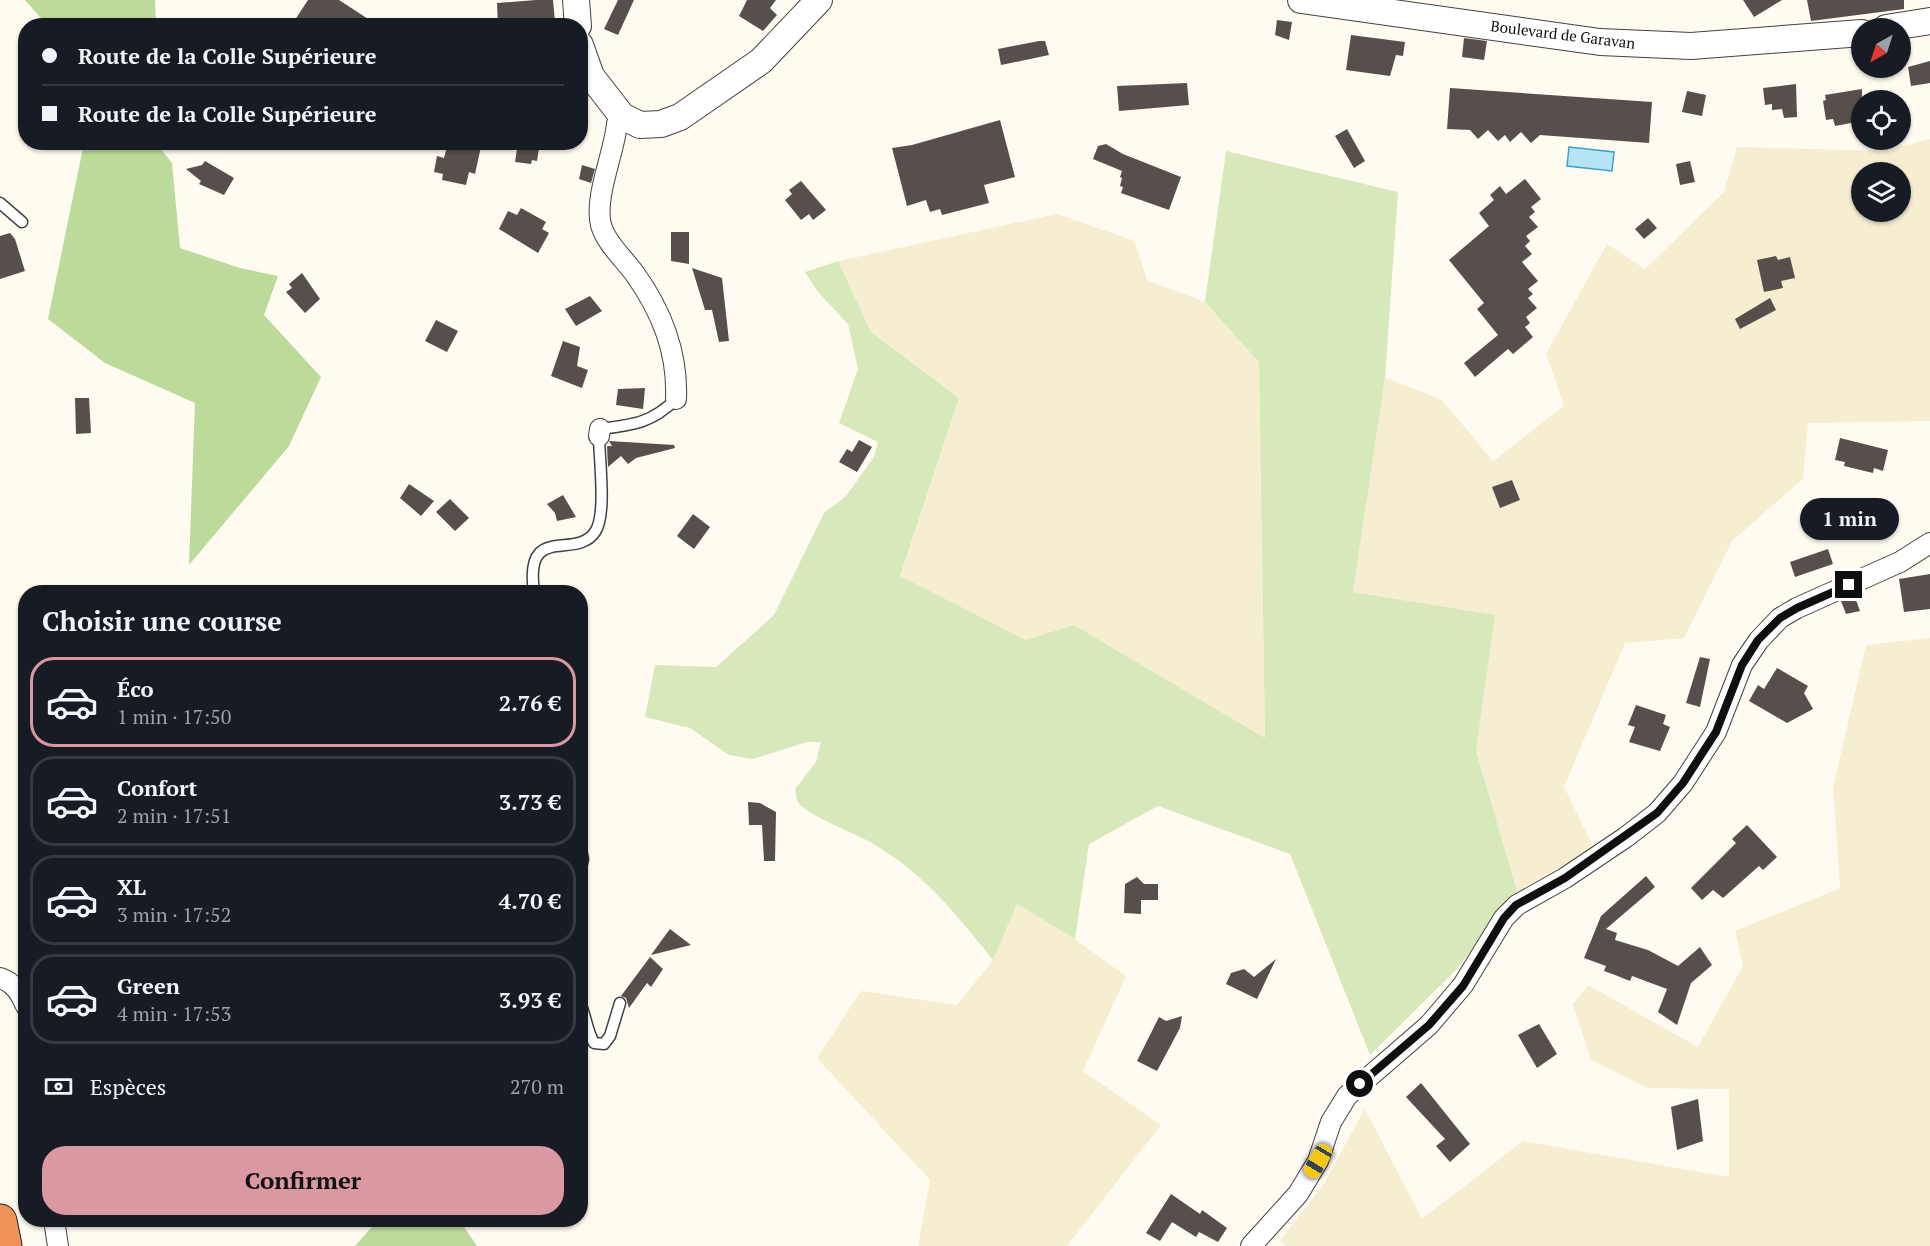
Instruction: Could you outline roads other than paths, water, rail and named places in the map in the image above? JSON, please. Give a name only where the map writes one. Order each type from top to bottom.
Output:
[{"type":"highway","points":[[0,1221],[5,1246]]},
{"type":"street","points":[[576,0],[577,18]]},
{"type":"street","points":[[588,68],[591,76],[622,116],[640,125],[661,124],[680,117],[761,61],[819,0]]},
{"type":"street","name":"Boulevard de Garavan","points":[[1301,0],[1600,42],[1691,46],[1851,34]]},
{"type":"street","points":[[1911,24],[1930,21]]},
{"type":"street","points":[[622,116],[617,124],[602,197],[602,226],[611,244],[653,301],[669,338],[677,373],[676,399]]},
{"type":"street","points":[[1251,1246],[1298,1194],[1318,1161],[1331,1122],[1347,1096],[1429,1025],[1463,986],[1504,918],[1516,905],[1565,878],[1626,837],[1657,813],[1683,783],[1716,732],[1742,665],[1758,640],[1780,618],[1797,608],[1900,562],[1930,543]]},
{"type":"street","points":[[0,978],[9,981],[18,990]]},
{"type":"street","points":[[55,1227],[58,1246]]},
{"type":"lane","points":[[0,203],[22,222]]},
{"type":"lane","points":[[533,585],[531,574],[536,559],[550,545],[579,543],[594,534],[601,520],[600,432],[637,424],[662,413],[676,399]]},
{"type":"lane","points":[[588,1020],[589,1035],[594,1043],[603,1044],[610,1036],[620,1004]]},
{"type":"water","points":[[1569,147],[1614,152],[1612,171],[1567,166]]}]
